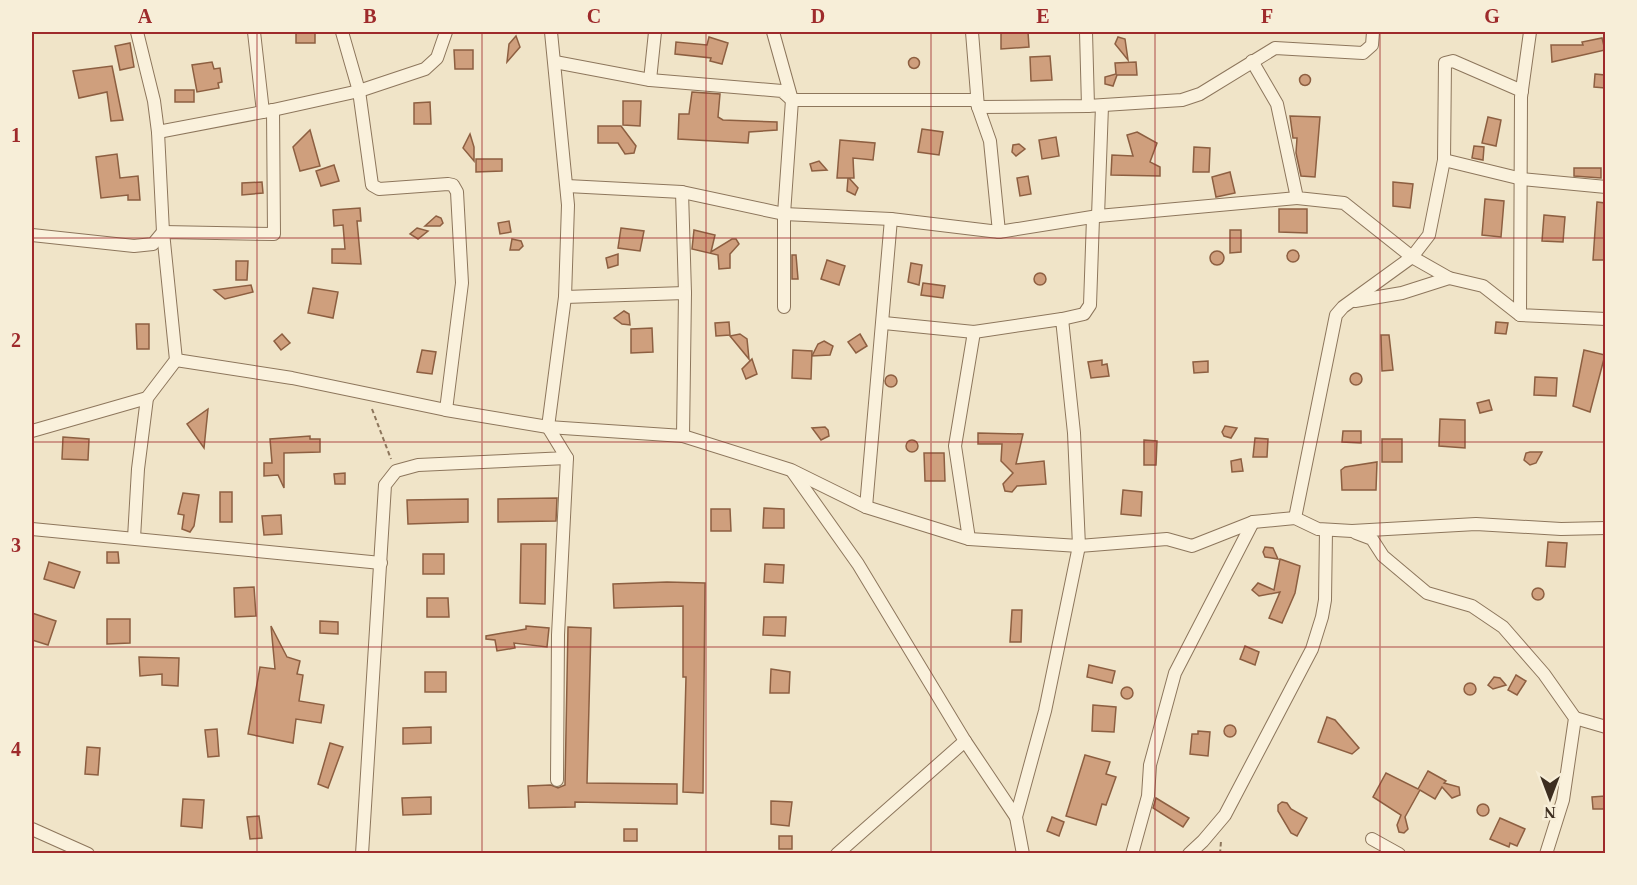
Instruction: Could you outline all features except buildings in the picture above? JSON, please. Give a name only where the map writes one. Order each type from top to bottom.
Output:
[{"type":"street","points":[[134,538],[138,469],[147,398],[176,360],[164,232],[158,132],[154,101],[137,32]]},
{"type":"street","points":[[32,235],[134,246],[153,244],[164,232],[274,234],[268,111],[254,32]]},
{"type":"street","points":[[342,32],[358,91],[370,180],[375,189],[448,184],[453,185],[457,192],[462,283],[446,410]]},
{"type":"street","points":[[158,132],[358,91],[432,65],[446,32]]},
{"type":"street","points":[[551,32],[555,62],[554,83],[567,186],[565,297],[548,427],[567,458],[558,635],[557,780]]},
{"type":"street","points":[[650,80],[656,32]]},
{"type":"street","points":[[773,32],[792,100],[784,214],[784,307]]},
{"type":"street","points":[[972,32],[978,107]]},
{"type":"street","points":[[1086,32],[1088,106]]},
{"type":"street","points":[[978,107],[1102,106],[1193,98],[1279,47],[1363,53],[1372,45],[1373,32]]},
{"type":"street","points":[[1521,315],[1522,91],[1530,32]]},
{"type":"street","points":[[1252,61],[1277,104],[1298,198]]},
{"type":"street","points":[[1295,518],[1334,322],[1339,311],[1412,257],[1432,230],[1444,160],[1444,67],[1447,62],[1453,61],[1522,91]]},
{"type":"street","points":[[555,62],[650,80],[782,91],[792,100],[976,100],[990,141],[999,232]]},
{"type":"street","points":[[884,322],[974,332],[1084,314],[1090,305],[1102,106]]},
{"type":"street","points":[[1444,160],[1522,179],[1605,187]]},
{"type":"street","points":[[567,186],[682,192],[784,214],[891,219],[999,232],[1096,217],[1298,198],[1344,203],[1412,257],[1449,278],[1483,286],[1521,315],[1605,320]]},
{"type":"street","points":[[682,192],[685,293],[683,436]]},
{"type":"street","points":[[866,507],[884,322],[891,219]]},
{"type":"street","points":[[1352,302],[1402,293],[1449,278]]},
{"type":"street","points":[[565,297],[685,293]]},
{"type":"street","points":[[1016,817],[1044,711],[1079,546],[1074,434],[1062,319]]},
{"type":"street","points":[[969,539],[955,446],[974,332]]},
{"type":"street","points":[[176,360],[291,378],[446,410],[548,427],[683,436],[791,470],[866,507],[969,539],[1079,546],[1167,539],[1192,546],[1253,522],[1295,518],[1326,530],[1352,531],[1476,524],[1562,529],[1605,528]]},
{"type":"street","points":[[32,431],[147,398]]},
{"type":"street","points":[[362,854],[381,563],[383,492],[396,471],[418,465],[567,458]]},
{"type":"street","points":[[791,470],[858,564],[965,741],[1016,817],[1023,854]]},
{"type":"street","points":[[1132,854],[1148,796],[1150,765],[1175,673],[1253,522]]},
{"type":"street","points":[[32,530],[381,563]]},
{"type":"street","points":[[1189,854],[1225,814],[1312,649],[1322,617],[1324,600],[1326,530]]},
{"type":"street","points":[[1352,531],[1372,539],[1383,556],[1427,593],[1472,606],[1503,627],[1544,674],[1575,718],[1605,726]]},
{"type":"street","points":[[1546,854],[1563,800],[1575,718]]},
{"type":"street","points":[[837,854],[965,741]]},
{"type":"street","points":[[32,829],[88,854]]},
{"type":"street","points":[[1371,839],[1399,854]]},
{"type":"path","points":[[368,403],[396,471]]}]
